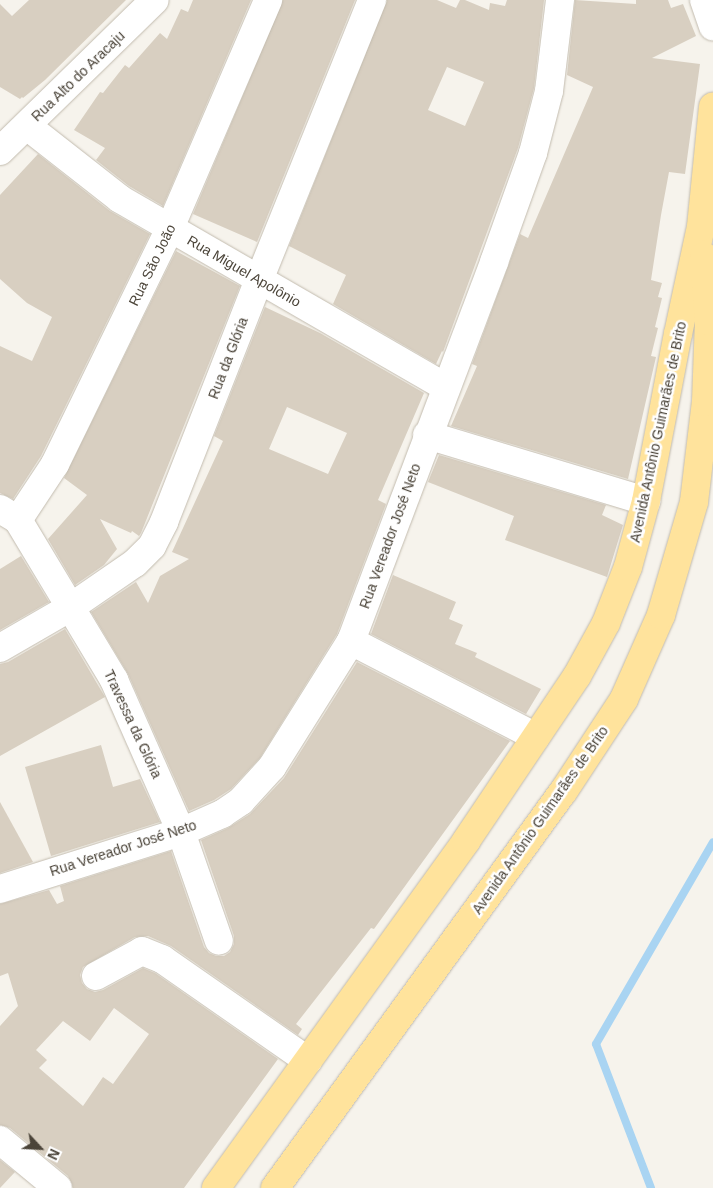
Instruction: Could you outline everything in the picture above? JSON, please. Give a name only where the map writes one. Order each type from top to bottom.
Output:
[{"type":"main road","name":"Avenida Antônio Guimarães de Brito","points":[[228,1184],[308,1061],[466,841],[577,676],[606,623],[628,567],[646,500],[701,227],[713,107]]},
{"type":"main road","name":"Avenida Antônio Guimarães de Brito","points":[[275,1188],[563,792],[628,690],[661,615],[694,502],[706,402],[709,320],[701,227]]},
{"type":"street","name":"Rua Alto do Aracaju","points":[[10,134],[155,0]]},
{"type":"street","name":"Rua São João","points":[[9,515],[55,464],[170,228],[268,0]]},
{"type":"street","name":"Rua da Glória","points":[[0,648],[71,607],[135,564],[152,546],[164,522],[372,0]]},
{"type":"street","name":"Rua Vereador José Neto","points":[[0,889],[181,832],[222,814],[241,800],[266,774],[351,641],[427,435],[494,262],[533,153],[549,91],[560,0]]},
{"type":"street","points":[[704,0],[713,26]]},
{"type":"street","name":"Rua Miguel Apolônio","points":[[10,134],[446,387]]},
{"type":"street","points":[[427,435],[646,500]]},
{"type":"street","name":"Travessa da Glória","points":[[9,515],[71,607],[114,680],[181,832],[219,941]]},
{"type":"street","points":[[351,641],[536,736]]},
{"type":"street","points":[[96,976],[142,951],[162,959],[308,1061]]},
{"type":"street","points":[[0,1140],[58,1188]]},
{"type":"building","points":[[29,0],[126,0],[45,80],[20,99],[0,87],[0,4],[12,16]]},
{"type":"building","points":[[193,0],[251,0],[163,206],[129,186],[96,160],[105,148],[74,130],[100,92],[103,93],[125,65],[129,68],[160,33],[167,39],[181,9],[188,12]]},
{"type":"building","points":[[283,0],[355,0],[257,242],[193,214]]},
{"type":"building","points":[[387,0],[437,0],[456,8],[460,0],[465,0],[489,10],[490,3],[505,6],[507,0],[544,0],[534,88],[518,148],[443,352],[436,364],[333,304],[346,275],[289,246]],"holes":[[[447,67],[484,82],[465,126],[428,110]]]},
{"type":"building","points":[[575,0],[636,4],[636,0],[668,0],[671,8],[683,4],[696,36],[652,58],[700,64],[685,174],[669,172],[661,215],[651,280],[662,283],[658,297],[662,298],[655,327],[658,328],[651,356],[656,357],[628,479],[451,426],[477,366],[472,364],[520,234],[528,238],[593,87],[567,75]]},
{"type":"building","points":[[38,154],[110,211],[150,234],[41,456],[13,499],[0,493],[0,346],[32,361],[52,317],[27,303],[0,279],[0,195]]},
{"type":"building","points":[[176,251],[240,286],[141,533],[139,536],[132,531],[131,533],[100,519],[117,549],[104,565],[75,585],[48,539],[87,495],[64,478]]},
{"type":"building","points":[[265,307],[320,333],[424,393],[378,500],[386,504],[337,634],[260,758],[231,789],[214,800],[189,811],[128,674],[91,612],[136,582],[148,603],[160,576],[189,559],[172,552],[223,441],[214,436]],"holes":[[[287,407],[347,433],[328,474],[269,449]]]},
{"type":"building","points":[[439,455],[606,505],[602,515],[623,525],[607,577],[505,540],[514,516],[428,482]]},
{"type":"building","points":[[21,556],[49,602],[0,630],[0,569]]},
{"type":"building","points":[[393,575],[456,602],[449,619],[463,625],[455,644],[477,653],[475,657],[541,689],[526,714],[371,634]]},
{"type":"building","points":[[65,629],[105,697],[0,756],[0,664],[8,662]]},
{"type":"building","points":[[357,662],[510,741],[374,929],[371,928],[296,1024],[302,1029],[298,1035],[171,946],[148,936],[135,937],[83,967],[80,975],[82,983],[87,989],[95,992],[103,990],[143,968],[155,973],[278,1059],[184,1188],[73,1188],[68,1176],[10,1128],[0,1125],[0,1026],[18,1006],[8,973],[0,976],[0,904],[49,890],[57,904],[64,901],[60,886],[171,851],[204,947],[209,953],[216,956],[224,956],[230,952],[234,944],[234,936],[201,840],[228,828],[250,814],[284,778]],"holes":[[[114,1008],[149,1034],[113,1084],[103,1077],[83,1106],[39,1068],[47,1060],[36,1050],[63,1021],[90,1041]]]},
{"type":"building","points":[[101,745],[113,787],[140,779],[160,822],[51,856],[25,767]]},
{"type":"building","points":[[0,802],[33,862],[0,873]]},
{"type":"building","points":[[0,1160],[15,1172],[0,1188]]},
{"type":"waterway","points":[[651,1188],[596,1044],[713,842]]}]
